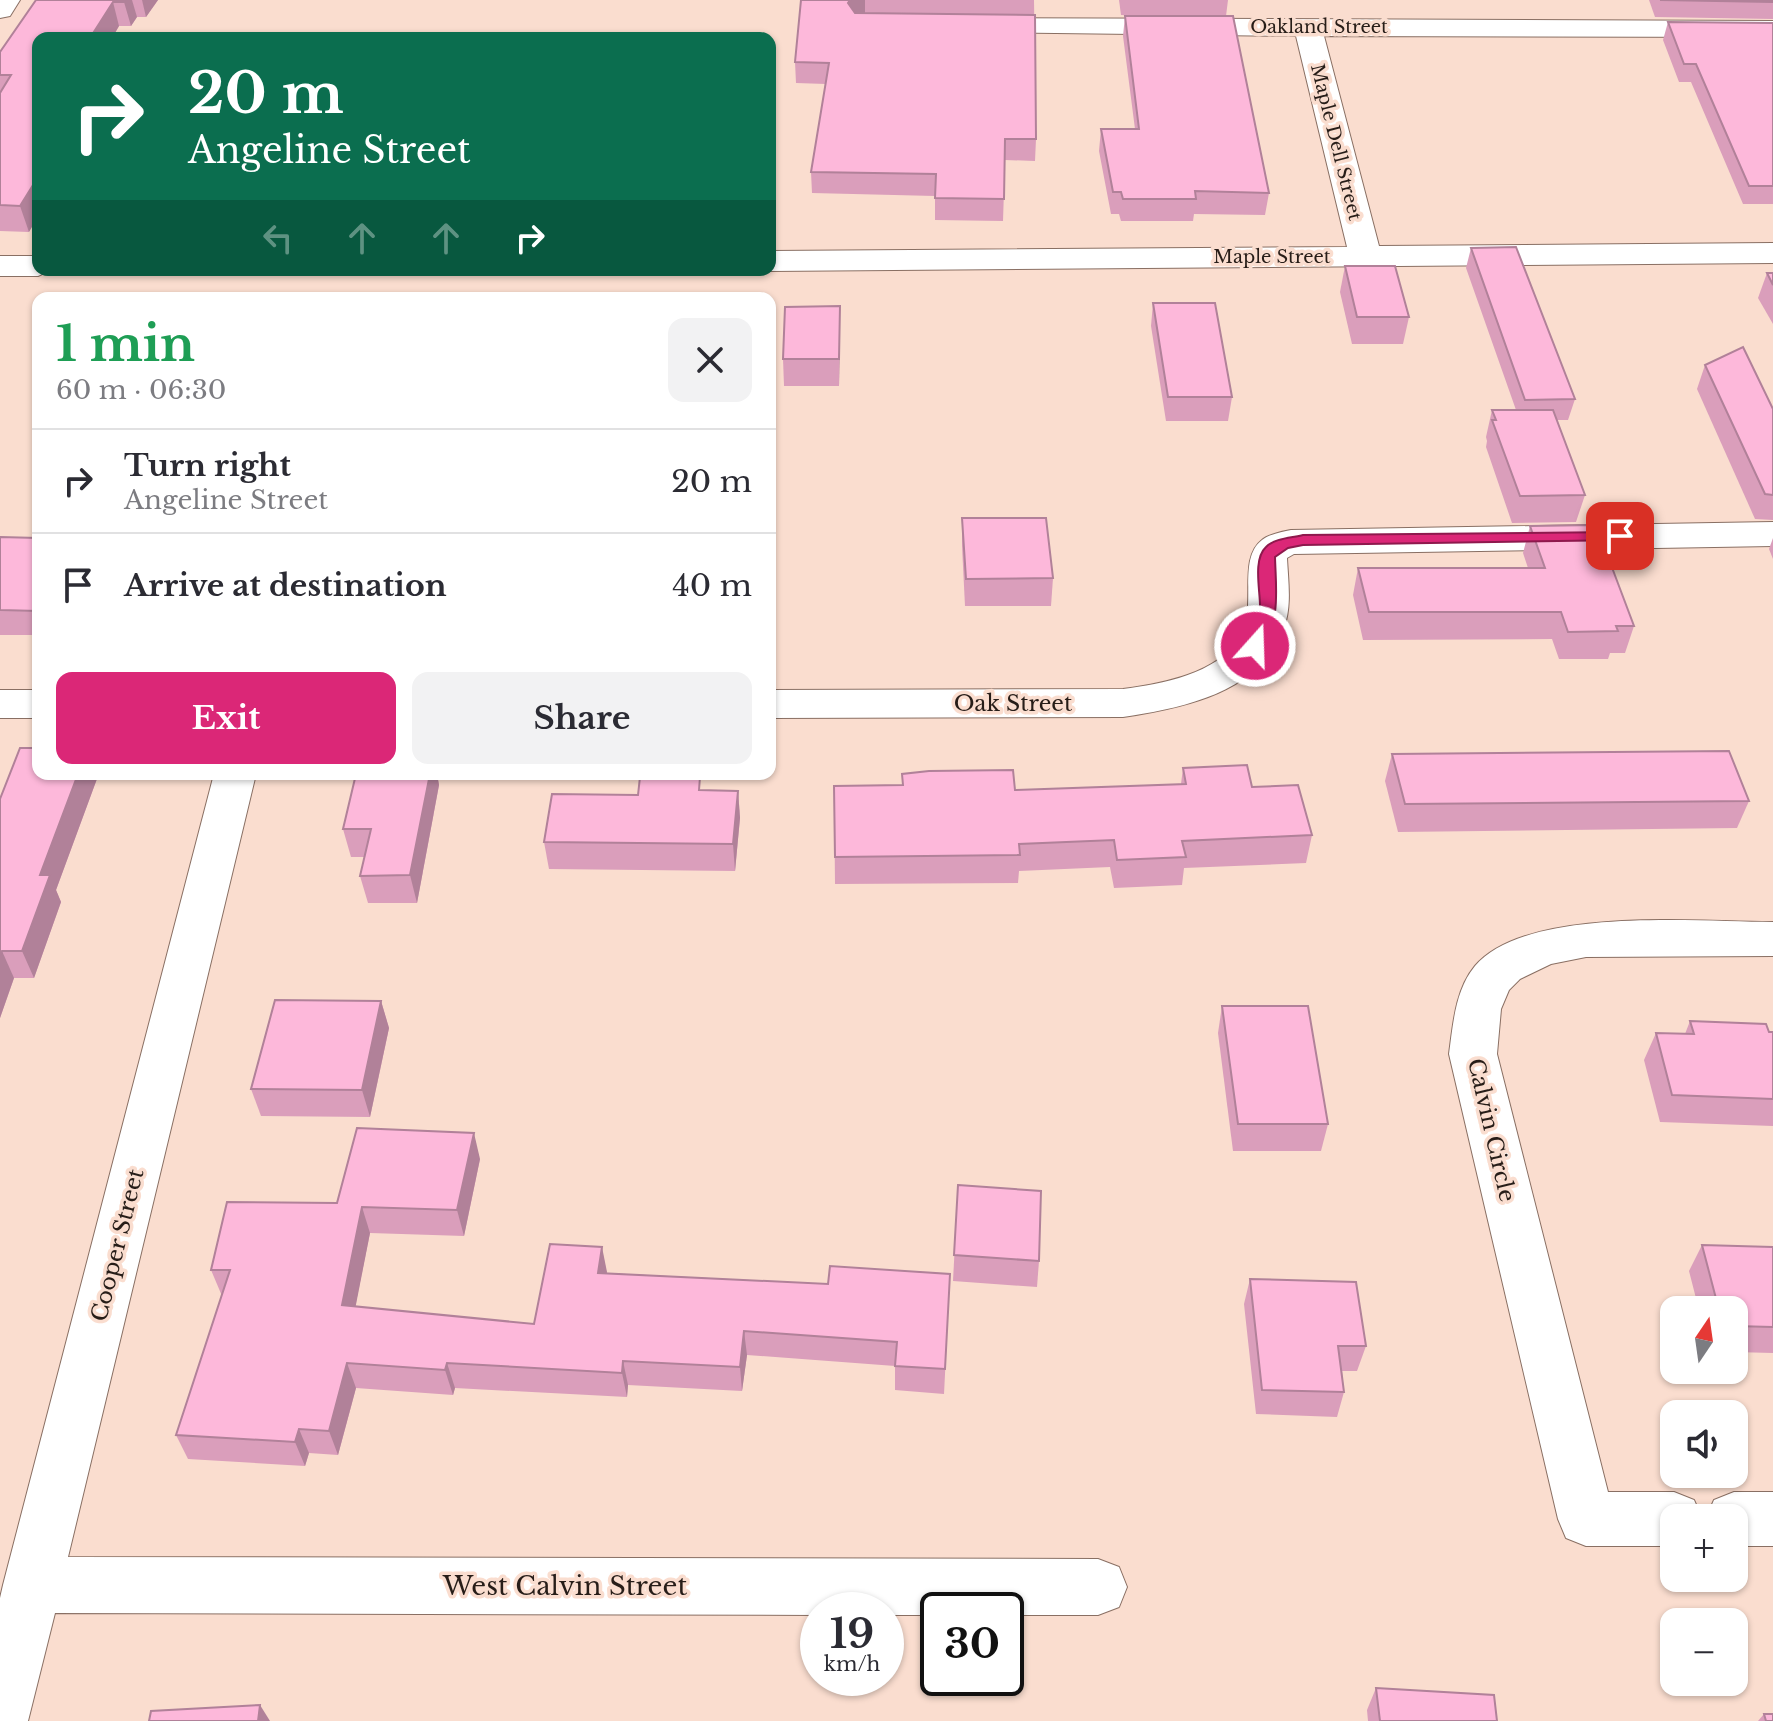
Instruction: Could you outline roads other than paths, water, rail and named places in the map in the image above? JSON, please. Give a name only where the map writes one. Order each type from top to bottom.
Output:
[{"type":"street","points":[[0,10],[6,0]]},
{"type":"street","name":"Oakland Street","points":[[944,26],[1773,29]]},
{"type":"street","name":"Maple Dell Street","points":[[1308,27],[1365,256]]},
{"type":"street","name":"Maple Street","points":[[776,261],[1773,253]]},
{"type":"street","points":[[0,266],[32,266]]},
{"type":"street","name":"Oak Street","points":[[776,704],[1137,701],[1178,693],[1224,673],[1245,656],[1265,630],[1268,557],[1276,547],[1291,542],[1773,534]]},
{"type":"street","points":[[0,704],[32,704]]},
{"type":"street","name":"Cooper Street","points":[[0,1715],[233,780]]},
{"type":"street","name":"Calvin Circle","points":[[1660,1519],[1586,1519],[1473,1054],[1475,1025],[1483,994],[1504,967],[1521,956],[1562,942],[1773,939]]},
{"type":"street","points":[[1748,1519],[1773,1519]]},
{"type":"street","name":"West Calvin Street","points":[[32,1585],[1098,1587]]}]
